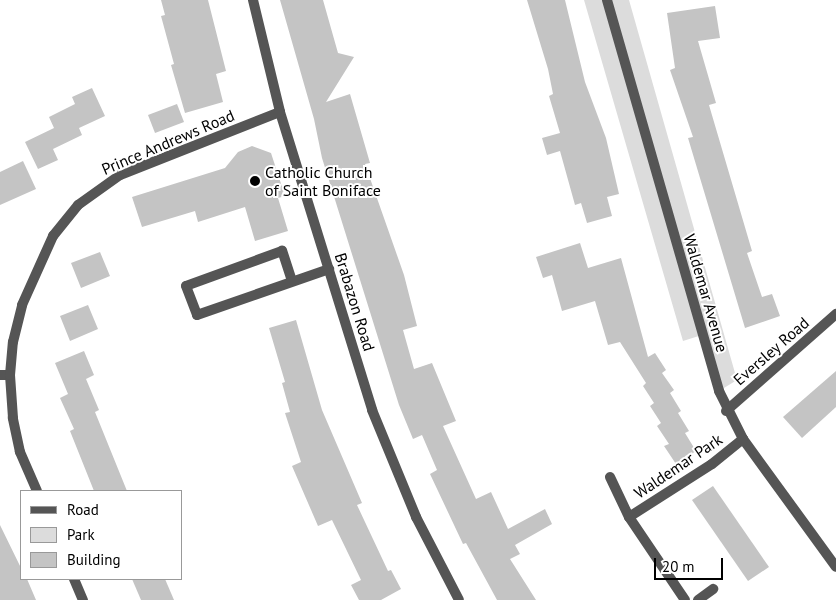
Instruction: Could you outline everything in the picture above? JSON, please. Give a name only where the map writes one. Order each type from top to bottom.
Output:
[{"type":"street","name":"Brabazon Road","points":[[254,0],[280,112],[372,410],[416,517],[459,600]]},
{"type":"street","name":"Waldemar Avenue","points":[[607,0],[726,411],[743,439],[836,567]]},
{"type":"street","name":"Prince Andrews Road","points":[[37,490],[20,452],[5,375],[33,278],[53,236],[78,205],[120,175],[280,112]]},
{"type":"street","points":[[292,281],[282,251],[186,286],[197,315],[329,269]]},
{"type":"street","name":"Eversley Road","points":[[726,411],[836,314]]},
{"type":"street","name":"Waldemar Park","points":[[629,517],[712,464],[743,439]]},
{"type":"street","name":"Waldemar Park","points":[[610,477],[629,517],[685,600]]},
{"type":"street","points":[[74,580],[83,600]]},
{"type":"street","points":[[698,600],[714,588]]},
{"type":"green space","points":[[584,0],[629,0],[737,380],[719,391],[702,335],[683,341]]},
{"type":"building","points":[[161,0],[208,0],[226,71],[216,74],[223,102],[185,113],[171,65],[174,64],[161,16],[165,15]]},
{"type":"building","points":[[280,0],[323,0],[338,53],[354,57],[326,102],[350,94],[370,163],[365,164],[404,275],[417,326],[403,330],[414,369],[432,363],[456,421],[443,426],[476,499],[491,492],[508,529],[545,509],[552,524],[515,545],[520,554],[510,559],[536,600],[497,600],[466,543],[463,544],[430,474],[437,470],[422,435],[413,439],[399,405],[322,158],[314,119]]},
{"type":"building","points":[[527,0],[565,0],[585,82],[606,138],[619,194],[607,197],[612,216],[587,223],[581,203],[575,205],[560,151],[547,155],[542,138],[560,133],[549,96],[553,94],[548,69]]},
{"type":"building","points":[[715,6],[720,38],[698,41],[716,103],[709,105],[752,251],[747,253],[762,297],[772,294],[780,316],[745,328],[688,138],[693,137],[670,70],[675,68],[667,13]]},
{"type":"building","points":[[92,88],[105,116],[79,128],[82,135],[53,149],[58,160],[38,169],[25,142],[54,128],[49,117],[75,104],[72,97]]},
{"type":"building","points":[[177,104],[184,122],[155,133],[148,115]]},
{"type":"building","points":[[252,146],[271,153],[285,196],[278,198],[288,231],[255,241],[245,207],[198,222],[195,211],[142,227],[132,197],[225,168],[238,152]]},
{"type":"building","points":[[23,161],[36,189],[0,205],[0,172]]},
{"type":"building","points":[[580,243],[588,268],[621,258],[648,357],[655,353],[666,370],[662,373],[674,390],[670,393],[681,411],[678,413],[689,431],[685,433],[696,451],[676,464],[664,446],[669,444],[657,426],[661,423],[650,406],[654,403],[643,386],[646,383],[620,342],[608,345],[595,301],[562,311],[552,275],[543,278],[536,257]]},
{"type":"building","points":[[100,252],[110,276],[81,288],[71,263]]},
{"type":"building","points":[[88,305],[98,329],[70,341],[60,316]]},
{"type":"building","points":[[296,320],[322,410],[362,503],[357,505],[388,571],[391,570],[401,589],[381,600],[359,600],[351,585],[361,580],[332,520],[318,526],[292,466],[301,462],[285,413],[290,412],[282,383],[285,382],[269,328]]},
{"type":"building","points":[[84,351],[94,375],[86,379],[99,410],[95,412],[127,490],[94,490],[70,431],[74,429],[60,398],[68,394],[55,363]]},
{"type":"building","points":[[836,371],[836,407],[802,438],[783,417]]},
{"type":"building","points":[[713,486],[769,567],[748,581],[692,500]]},
{"type":"building","points":[[0,525],[20,566],[20,580],[27,580],[36,600],[0,600]]},
{"type":"building","points":[[132,580],[165,580],[174,600],[141,600]]},
{"type":"place","name":"Catholic Church of Saint Boniface","points":[[255,181]]}]
